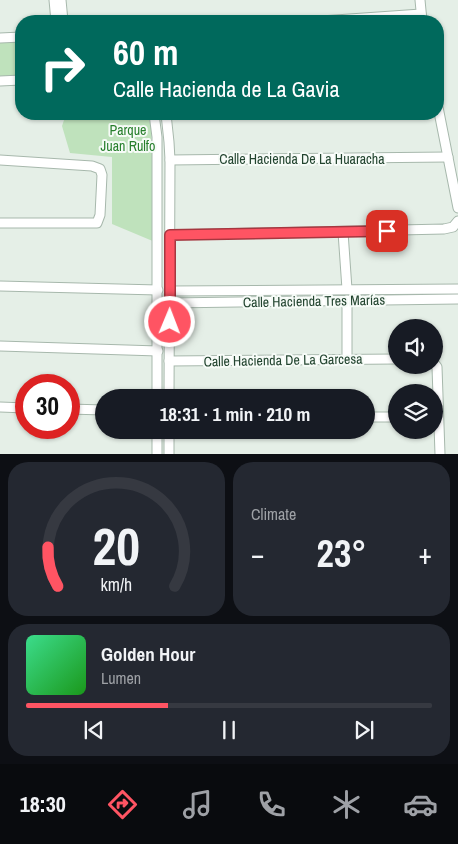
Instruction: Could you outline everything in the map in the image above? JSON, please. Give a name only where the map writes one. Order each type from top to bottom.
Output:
[{"type":"street","points":[[54,0],[55,15]]},
{"type":"street","points":[[62,0],[63,15]]},
{"type":"street","points":[[420,0],[421,15]]},
{"type":"street","points":[[0,38],[15,37]]},
{"type":"street","points":[[0,81],[15,80]]},
{"type":"street","points":[[155,120],[157,136],[157,389]]},
{"type":"street","points":[[167,120],[170,160],[169,389]]},
{"type":"street","points":[[441,120],[458,208]]},
{"type":"street","name":"Calle Hacienda De La Huaracha","points":[[170,160],[448,157]]},
{"type":"street","points":[[0,160],[92,166],[100,169],[102,175],[100,215],[97,223],[0,223]]},
{"type":"street","points":[[157,205],[170,204]]},
{"type":"street","points":[[170,235],[444,229],[453,227],[458,221]]},
{"type":"street","points":[[343,232],[347,289]]},
{"type":"street","points":[[0,286],[158,290]]},
{"type":"street","name":"Calle Hacienda Tres Marías","points":[[170,290],[458,289]]},
{"type":"street","points":[[289,290],[290,301]]},
{"type":"street","points":[[390,290],[390,300]]},
{"type":"street","name":"Calle Hacienda Tres Marías","points":[[170,303],[458,299]]},
{"type":"street","points":[[347,300],[347,358]]},
{"type":"street","points":[[0,346],[158,351]]},
{"type":"street","name":"Calle Hacienda De La Garcesa","points":[[169,361],[388,358]]},
{"type":"street","points":[[0,407],[15,408]]},
{"type":"street","points":[[80,409],[95,410]]},
{"type":"street","points":[[375,418],[388,417]]},
{"type":"street","points":[[157,439],[157,454]]},
{"type":"street","points":[[169,439],[169,454]]},
{"type":"street","points":[[438,439],[440,454]]},
{"type":"green space","points":[[15,41],[15,77],[0,78],[0,42]]},
{"type":"green space","name":"Parque Juan Rulfo","points":[[64,120],[149,120],[151,126],[155,242],[112,224],[112,157],[70,153],[62,126]]},
{"type":"route","points":[[170,322],[170,235],[387,231]]}]
